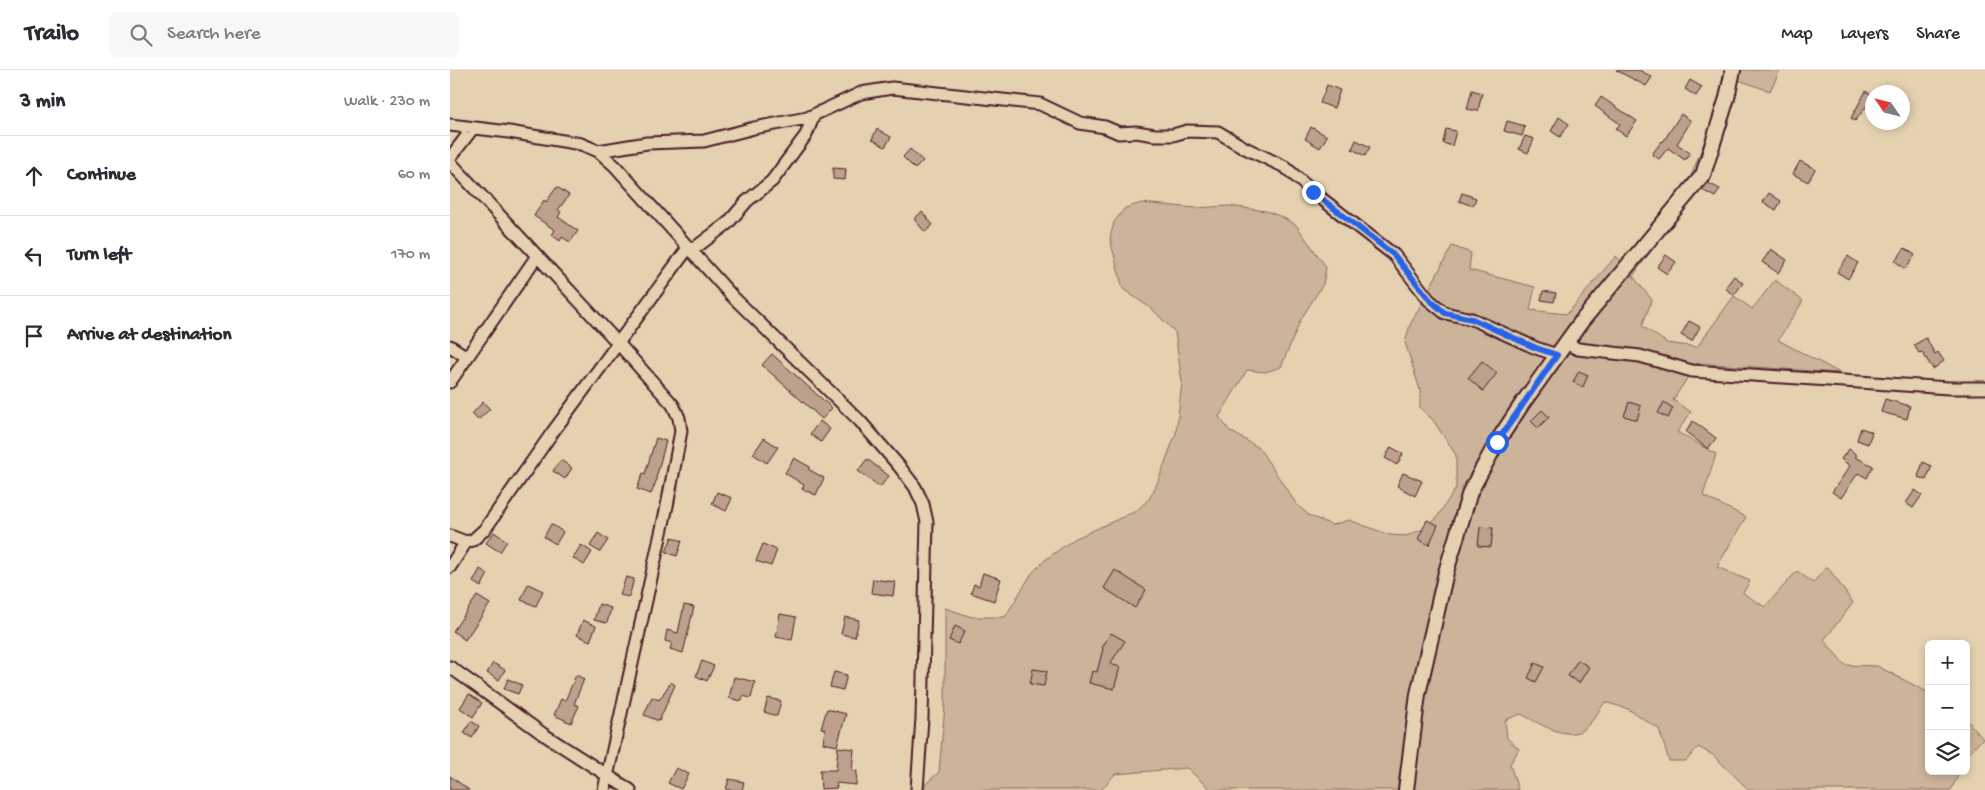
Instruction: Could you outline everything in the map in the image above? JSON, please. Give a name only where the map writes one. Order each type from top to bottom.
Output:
[{"type":"street","points":[[1406,790],[1418,694],[1464,506],[1470,492],[1497,442],[1557,355],[1598,301],[1703,175],[1727,98],[1733,70]]},
{"type":"street","points":[[598,151],[647,143],[704,141],[754,128],[807,118],[861,93],[892,88],[1040,104],[1080,123],[1105,127],[1119,133],[1136,132],[1173,135],[1187,132],[1218,132],[1245,148],[1285,167],[1313,192],[1394,255],[1430,300],[1445,313],[1472,319],[1536,348],[1557,355]]},
{"type":"street","points":[[450,536],[466,542],[473,540],[485,529],[689,249],[728,224],[747,202],[772,181],[806,134],[814,115]]},
{"type":"street","points":[[450,125],[568,141],[598,151],[615,166],[732,296],[860,422],[915,486],[923,504],[927,522],[922,718],[917,790]]},
{"type":"street","points":[[473,128],[450,160],[673,405],[679,418],[681,431],[666,506],[604,790]]},
{"type":"street","points":[[450,382],[537,256]]},
{"type":"street","points":[[1566,343],[1578,349],[1640,356],[1692,371],[1920,386],[1985,388]]},
{"type":"street","points":[[450,346],[467,357]]},
{"type":"street","points":[[450,567],[466,542]]},
{"type":"street","points":[[450,667],[543,734],[630,790]]},
{"type":"shaded area","points":[[1724,70],[1780,70],[1770,91],[1732,78],[1705,175],[1633,276],[1652,300],[1642,326],[1667,343],[1697,347],[1734,296],[1752,309],[1775,280],[1803,301],[1778,340],[1840,373],[1697,363],[1673,400],[1691,412],[1677,432],[1716,454],[1703,496],[1746,517],[1717,567],[1750,581],[1743,593],[1765,607],[1797,571],[1813,583],[1827,566],[1853,603],[1824,640],[1845,665],[1877,666],[1925,691],[1925,775],[1958,775],[1951,790],[1749,790],[1713,755],[1698,747],[1686,761],[1669,761],[1659,729],[1628,709],[1605,702],[1594,718],[1579,732],[1571,733],[1554,730],[1521,714],[1505,720],[1507,738],[1519,749],[1510,764],[1518,790],[1211,790],[1187,768],[1115,774],[1101,790],[919,790],[939,772],[945,705],[945,608],[972,617],[1005,617],[1032,573],[1045,560],[1074,539],[1136,511],[1149,499],[1157,484],[1176,433],[1182,382],[1175,332],[1152,309],[1123,289],[1110,239],[1114,222],[1125,208],[1142,203],[1195,208],[1229,206],[1266,211],[1296,225],[1326,267],[1323,284],[1301,319],[1281,367],[1265,372],[1247,370],[1219,417],[1230,431],[1259,448],[1297,505],[1310,516],[1332,525],[1349,520],[1390,535],[1406,536],[1421,530],[1436,519],[1456,488],[1456,455],[1433,420],[1420,408],[1420,390],[1405,342],[1410,325],[1452,246],[1471,253],[1469,270],[1535,287],[1530,310],[1567,314],[1616,256],[1621,261],[1691,176],[1720,102]]},
{"type":"shaded area","points":[[1970,724],[1983,739],[1970,751]]},
{"type":"building","points":[[1616,70],[1639,70],[1652,77],[1646,86]]},
{"type":"building","points":[[1690,80],[1702,87],[1696,96],[1685,89]]},
{"type":"building","points":[[1327,85],[1340,90],[1334,108],[1320,103]]},
{"type":"building","points":[[1472,90],[1482,93],[1478,111],[1467,109]]},
{"type":"building","points":[[1865,93],[1865,108],[1855,121],[1851,118]]},
{"type":"building","points":[[1601,97],[1637,121],[1626,136],[1616,129],[1620,124],[1595,106]]},
{"type":"building","points":[[1681,114],[1691,121],[1677,144],[1690,153],[1685,160],[1668,148],[1659,159],[1652,154],[1663,142]]},
{"type":"building","points":[[1559,117],[1569,124],[1560,137],[1551,131]]},
{"type":"building","points":[[1507,121],[1525,126],[1522,136],[1504,131]]},
{"type":"building","points":[[1311,127],[1327,136],[1320,148],[1305,139]]},
{"type":"building","points":[[877,129],[891,137],[885,147],[872,139]]},
{"type":"building","points":[[1446,129],[1456,131],[1452,146],[1443,143]]},
{"type":"building","points":[[1525,136],[1534,139],[1528,153],[1519,149]]},
{"type":"building","points":[[1356,140],[1370,147],[1365,156],[1352,149]]},
{"type":"building","points":[[910,149],[923,161],[915,169],[903,157]]},
{"type":"building","points":[[1800,161],[1815,169],[1808,182],[1793,174]]},
{"type":"building","points":[[833,168],[846,169],[845,180],[833,179]]},
{"type":"building","points":[[1708,183],[1720,189],[1715,197],[1702,190]]},
{"type":"building","points":[[557,187],[569,195],[558,210],[561,212],[558,217],[578,231],[570,242],[562,237],[560,241],[552,235],[555,230],[534,216],[544,200],[546,202]]},
{"type":"building","points":[[1462,193],[1476,198],[1473,206],[1459,201]]},
{"type":"building","points":[[1769,193],[1781,201],[1776,210],[1763,202]]},
{"type":"building","points":[[922,212],[933,225],[925,232],[914,219]]},
{"type":"building","points":[[1905,248],[1915,255],[1905,269],[1895,261]]},
{"type":"building","points":[[1771,249],[1787,260],[1778,273],[1762,262]]},
{"type":"building","points":[[1666,255],[1676,262],[1667,274],[1657,267]]},
{"type":"building","points":[[1848,256],[1858,263],[1848,279],[1837,272]]},
{"type":"building","points":[[1734,276],[1743,283],[1734,295],[1725,288]]},
{"type":"building","points":[[1543,291],[1556,293],[1554,302],[1541,300]]},
{"type":"building","points":[[1689,321],[1700,327],[1692,341],[1681,335]]},
{"type":"building","points":[[1926,338],[1935,354],[1938,352],[1944,361],[1933,369],[1922,352],[1919,353],[1914,345]]},
{"type":"building","points":[[772,354],[832,408],[822,419],[762,365]]},
{"type":"building","points":[[1482,361],[1497,373],[1483,391],[1468,378]]},
{"type":"building","points":[[1579,371],[1588,375],[1583,387],[1573,382]]},
{"type":"building","points":[[1885,399],[1910,406],[1907,419],[1881,412]]},
{"type":"building","points":[[483,402],[490,409],[478,420],[472,414]]},
{"type":"building","points":[[1629,402],[1641,406],[1637,420],[1624,416]]},
{"type":"building","points":[[1664,402],[1673,408],[1668,418],[1658,413]]},
{"type":"building","points":[[1542,410],[1549,417],[1538,428],[1531,421]]},
{"type":"building","points":[[820,421],[830,429],[821,442],[810,434]]},
{"type":"building","points":[[1693,421],[1716,438],[1708,449],[1686,432]]},
{"type":"building","points":[[1861,428],[1872,432],[1868,444],[1857,440]]},
{"type":"building","points":[[656,438],[666,441],[657,479],[651,494],[637,489],[643,473],[645,474]]},
{"type":"building","points":[[764,438],[778,447],[767,463],[753,454]]},
{"type":"building","points":[[1391,447],[1403,454],[1397,465],[1385,458]]},
{"type":"building","points":[[1849,449],[1857,455],[1855,457],[1873,466],[1867,478],[1858,473],[1841,498],[1832,492],[1850,466],[1841,459]]},
{"type":"building","points":[[794,458],[824,478],[816,495],[802,489],[804,485],[785,473]]},
{"type":"building","points":[[867,459],[889,476],[880,487],[858,471]]},
{"type":"building","points":[[561,460],[572,468],[565,479],[553,471]]},
{"type":"building","points":[[1923,462],[1932,466],[1926,480],[1918,477]]},
{"type":"building","points":[[1403,473],[1422,481],[1415,496],[1397,486]]},
{"type":"building","points":[[1915,490],[1922,495],[1913,508],[1906,503]]},
{"type":"building","points":[[717,492],[732,498],[726,511],[712,504]]},
{"type":"building","points":[[1427,520],[1438,525],[1429,545],[1418,539]]},
{"type":"building","points":[[551,524],[563,532],[556,544],[544,537]]},
{"type":"building","points":[[1480,527],[1493,528],[1491,547],[1478,546]]},
{"type":"building","points":[[494,532],[507,541],[500,552],[486,543]]},
{"type":"building","points":[[598,533],[608,540],[600,552],[590,546]]},
{"type":"building","points":[[672,537],[682,541],[677,556],[666,552]]},
{"type":"building","points":[[763,544],[777,550],[771,566],[756,561]]},
{"type":"building","points":[[581,545],[592,552],[584,565],[573,558]]},
{"type":"building","points":[[480,569],[488,574],[481,587],[473,582]]},
{"type":"building","points":[[1115,570],[1146,590],[1135,608],[1104,588]]},
{"type":"building","points":[[983,573],[1001,579],[994,601],[971,593],[974,584],[979,586]]},
{"type":"building","points":[[626,577],[634,579],[629,597],[620,595]]},
{"type":"building","points":[[873,579],[895,582],[893,596],[871,593]]},
{"type":"building","points":[[528,584],[543,591],[536,606],[521,600]]},
{"type":"building","points":[[477,596],[490,604],[465,640],[453,631]]},
{"type":"building","points":[[599,604],[611,608],[607,623],[594,620]]},
{"type":"building","points":[[684,605],[694,607],[683,653],[670,649],[672,643],[665,641],[667,630],[678,633]]},
{"type":"building","points":[[780,614],[796,617],[792,640],[776,637]]},
{"type":"building","points":[[845,617],[859,620],[855,637],[841,634]]},
{"type":"building","points":[[583,620],[596,626],[590,641],[577,635]]},
{"type":"building","points":[[955,626],[965,631],[958,644],[949,640]]},
{"type":"building","points":[[1111,633],[1125,641],[1110,664],[1120,667],[1114,689],[1089,683],[1092,671],[1097,672],[1102,648]]},
{"type":"building","points":[[1578,660],[1589,667],[1579,683],[1568,676]]},
{"type":"building","points":[[702,661],[714,666],[707,681],[696,676]]},
{"type":"building","points":[[493,663],[505,670],[499,680],[487,673]]},
{"type":"building","points":[[1535,663],[1544,667],[1536,682],[1528,678]]},
{"type":"building","points":[[1033,669],[1047,671],[1044,686],[1030,684]]},
{"type":"building","points":[[834,672],[847,675],[843,690],[830,687]]},
{"type":"building","points":[[576,675],[584,679],[574,704],[579,706],[571,723],[554,715],[561,699],[565,701]]},
{"type":"building","points":[[734,677],[755,682],[751,698],[743,696],[742,701],[729,698]]},
{"type":"building","points":[[508,679],[522,685],[518,694],[504,689]]},
{"type":"building","points":[[671,682],[675,685],[659,721],[644,715],[652,697],[659,700]]},
{"type":"building","points":[[469,694],[482,703],[473,717],[460,708]]},
{"type":"building","points":[[768,698],[781,701],[777,716],[764,712]]},
{"type":"building","points":[[827,709],[846,714],[837,746],[823,743],[825,729],[821,728]]},
{"type":"building","points":[[471,721],[479,726],[472,738],[464,733]]},
{"type":"building","points":[[838,747],[854,749],[852,770],[857,771],[856,785],[836,783],[837,788],[821,789],[820,770],[836,770]]},
{"type":"building","points":[[676,768],[689,774],[681,789],[668,783]]},
{"type":"building","points":[[450,776],[469,790],[450,790]]},
{"type":"building","points":[[729,779],[744,782],[742,790],[726,790]]},
{"type":"route","points":[[1313,192],[1394,255],[1430,300],[1445,313],[1472,319],[1536,348],[1557,355],[1497,442]]}]
